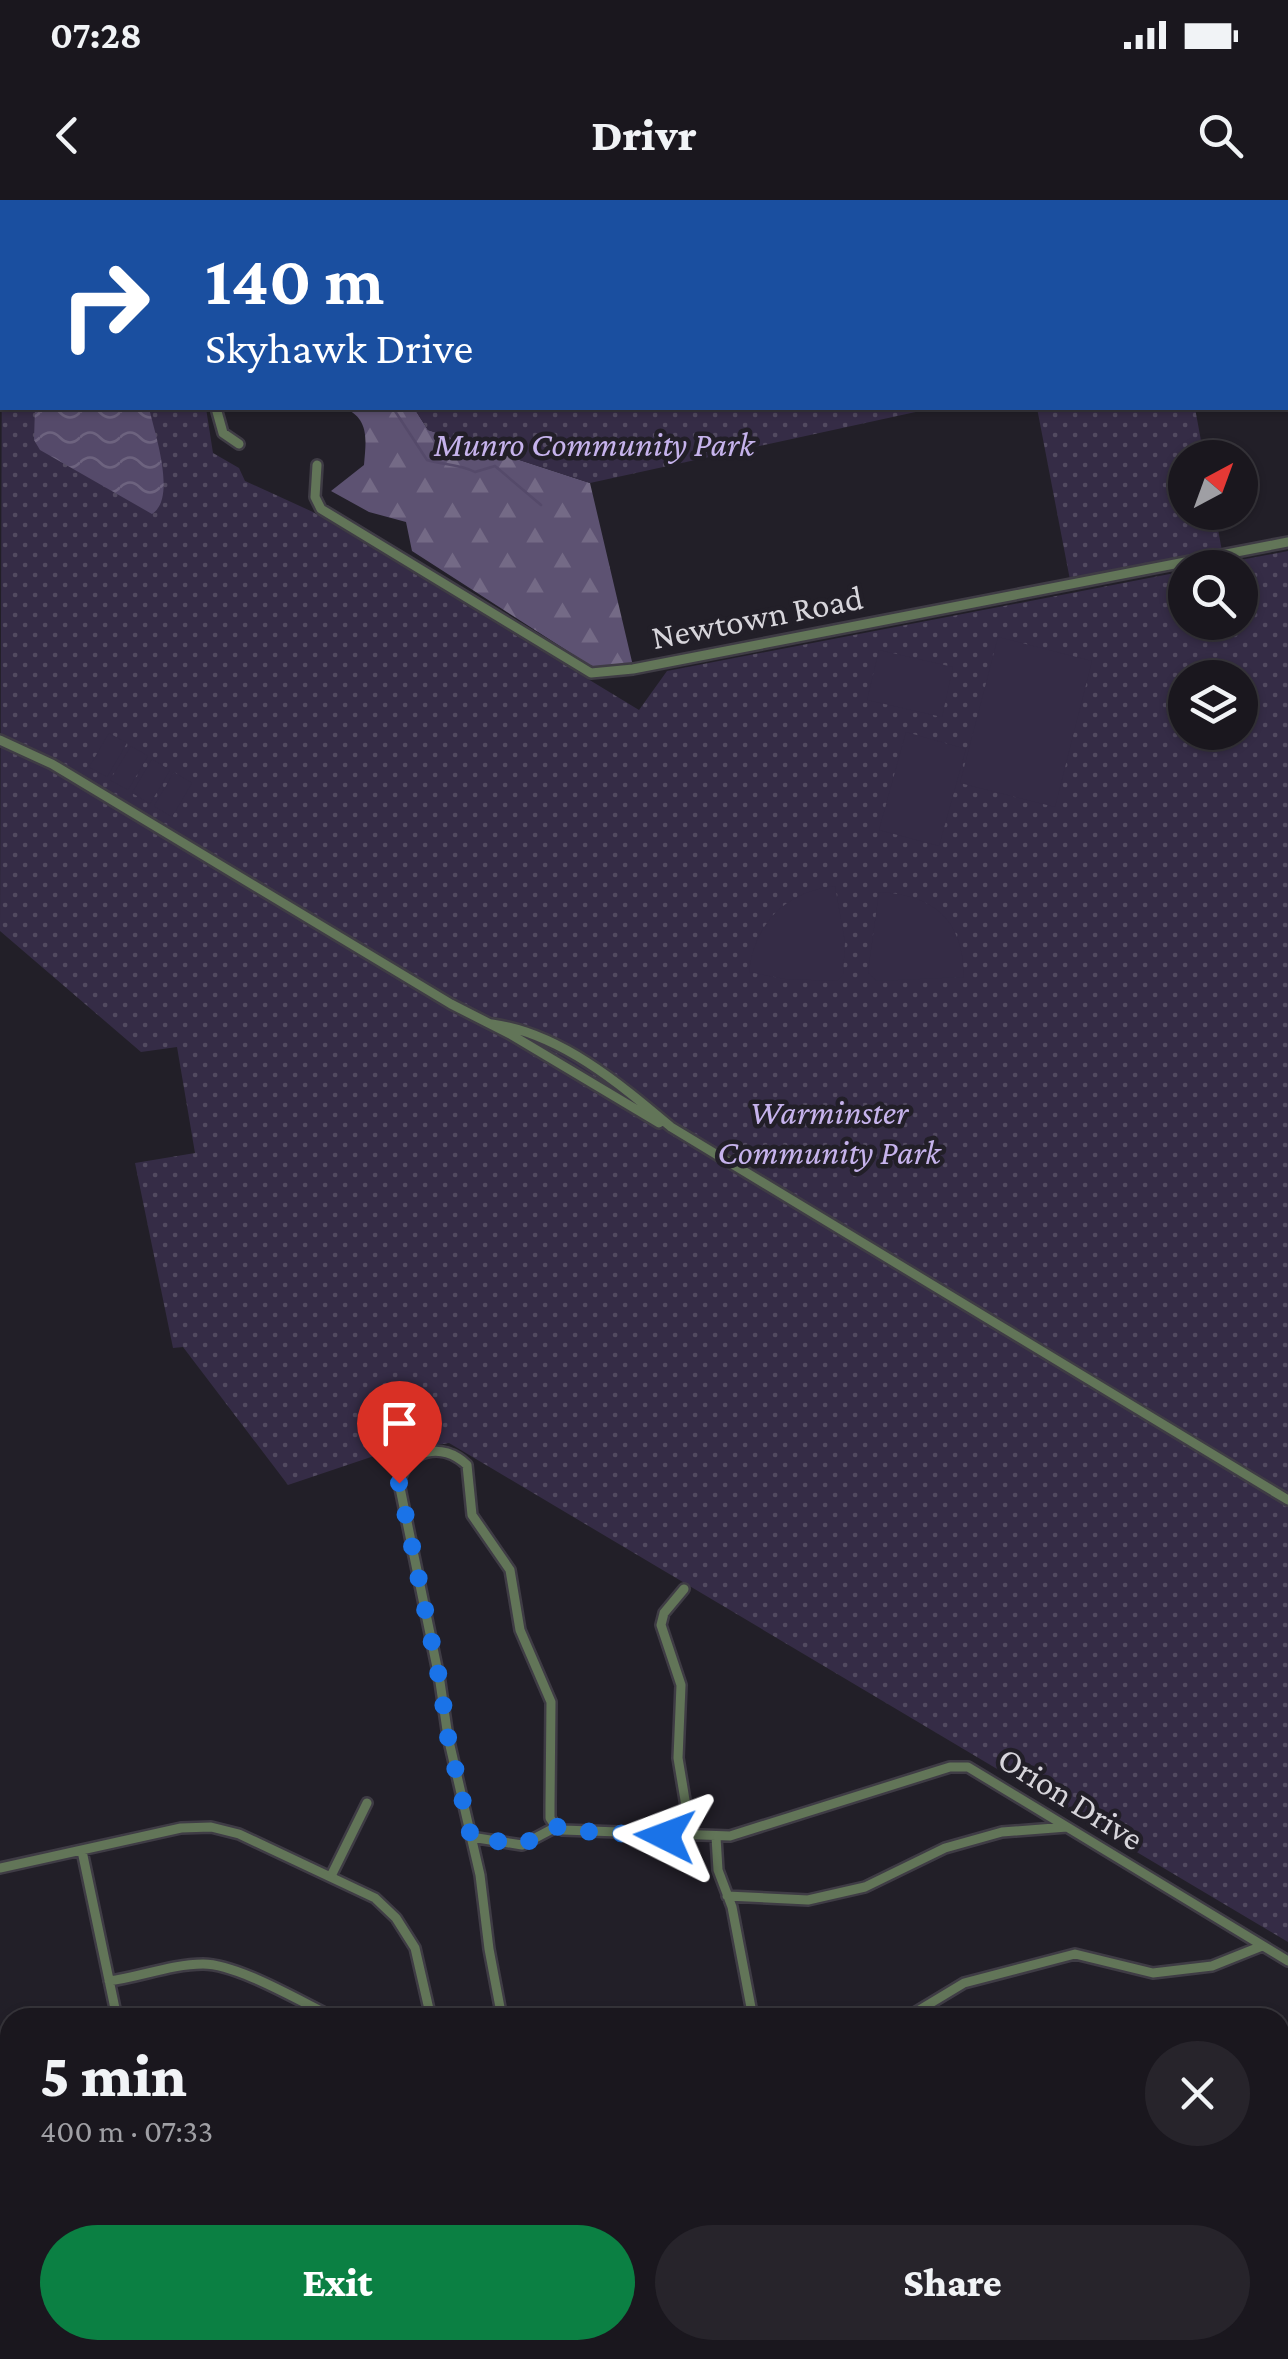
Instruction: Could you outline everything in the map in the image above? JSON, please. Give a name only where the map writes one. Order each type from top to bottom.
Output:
[{"type":"street","points":[[217,410],[223,432],[238,444]]},
{"type":"street","name":"Newtown Road","points":[[316,465],[315,496],[321,509],[591,673],[612,673],[1288,542]]},
{"type":"street","points":[[0,740],[65,772],[451,1004],[492,1024],[542,1038],[632,1092],[671,1127],[1288,1500]]},
{"type":"street","points":[[471,1837],[522,1845],[554,1825],[550,1805],[552,1702],[520,1630],[510,1570],[474,1522],[467,1466],[447,1452],[429,1451],[407,1464],[399,1483],[448,1737],[471,1837],[475,1853],[500,2008]]},
{"type":"street","points":[[684,1589],[664,1613],[661,1625],[681,1685],[678,1758],[691,1836]]},
{"type":"street","name":"Orion Drive","points":[[554,1825],[563,1830],[730,1836],[958,1766],[975,1770],[1288,1961]]},
{"type":"street","points":[[331,1876],[367,1803]]},
{"type":"street","points":[[0,1868],[181,1828],[210,1827],[238,1834],[375,1898],[407,1932],[415,1948],[429,2008]]},
{"type":"street","points":[[727,1896],[808,1900],[865,1887],[936,1851],[962,1843],[1002,1832],[1067,1827]]},
{"type":"street","points":[[716,1837],[718,1870],[751,2008]]},
{"type":"street","points":[[82,1850],[115,2008]]},
{"type":"street","points":[[923,2008],[964,1983],[1075,1954],[1153,1973],[1212,1966],[1262,1946]]},
{"type":"street","points":[[109,1981],[188,1965],[213,1964],[314,2008]]},
{"type":"green space","name":"Warminster Community Park","points":[[2,410],[206,410],[213,453],[239,468],[245,481],[313,512],[639,710],[667,671],[1168,574],[1168,640],[1258,640],[1258,557],[1288,551],[1288,1942],[449,1443],[377,1455],[288,1485],[183,1347],[173,1348],[135,1163],[195,1153],[177,1047],[141,1052],[0,931]]},
{"type":"green space","points":[[348,410],[415,410],[428,430],[590,483],[633,666],[591,666],[412,551],[406,522],[369,512],[331,491],[364,465],[363,425]]},
{"type":"green space","name":"Munro Community Park","points":[[415,410],[925,410],[590,483],[428,430]]},
{"type":"green space","points":[[1037,410],[1195,410],[1201,440],[1168,440],[1168,530],[1218,530],[1222,550],[1168,550],[1168,561],[1070,580]]},
{"type":"green space","points":[[998,637],[1092,661],[1055,807],[960,783]]},
{"type":"green space","points":[[879,650],[953,667],[942,717],[867,700]]},
{"type":"green space","points":[[906,732],[966,749],[939,846],[879,830]]},
{"type":"green space","points":[[109,733],[127,743],[107,777],[89,767]]},
{"type":"green space","points":[[131,746],[148,756],[128,790],[110,780]]},
{"type":"green space","points":[[152,759],[170,770],[150,804],[132,793]]},
{"type":"green space","points":[[174,772],[192,783],[172,817],[154,806]]},
{"type":"green space","points":[[835,886],[845,942],[843,975],[837,981],[785,979],[749,972],[758,938],[776,912],[802,895]]},
{"type":"green space","points":[[879,892],[916,899],[942,914],[958,940],[964,977],[876,981],[868,972]]},
{"type":"water","points":[[35,410],[149,410],[164,480],[159,506],[152,514],[40,450],[34,440]]},
{"type":"waterway","points":[[394,410],[427,460],[475,472],[495,466],[541,505]]},
{"type":"route","points":[[399,1483],[471,1837],[522,1845],[556,1826],[563,1830],[665,1836]]}]
